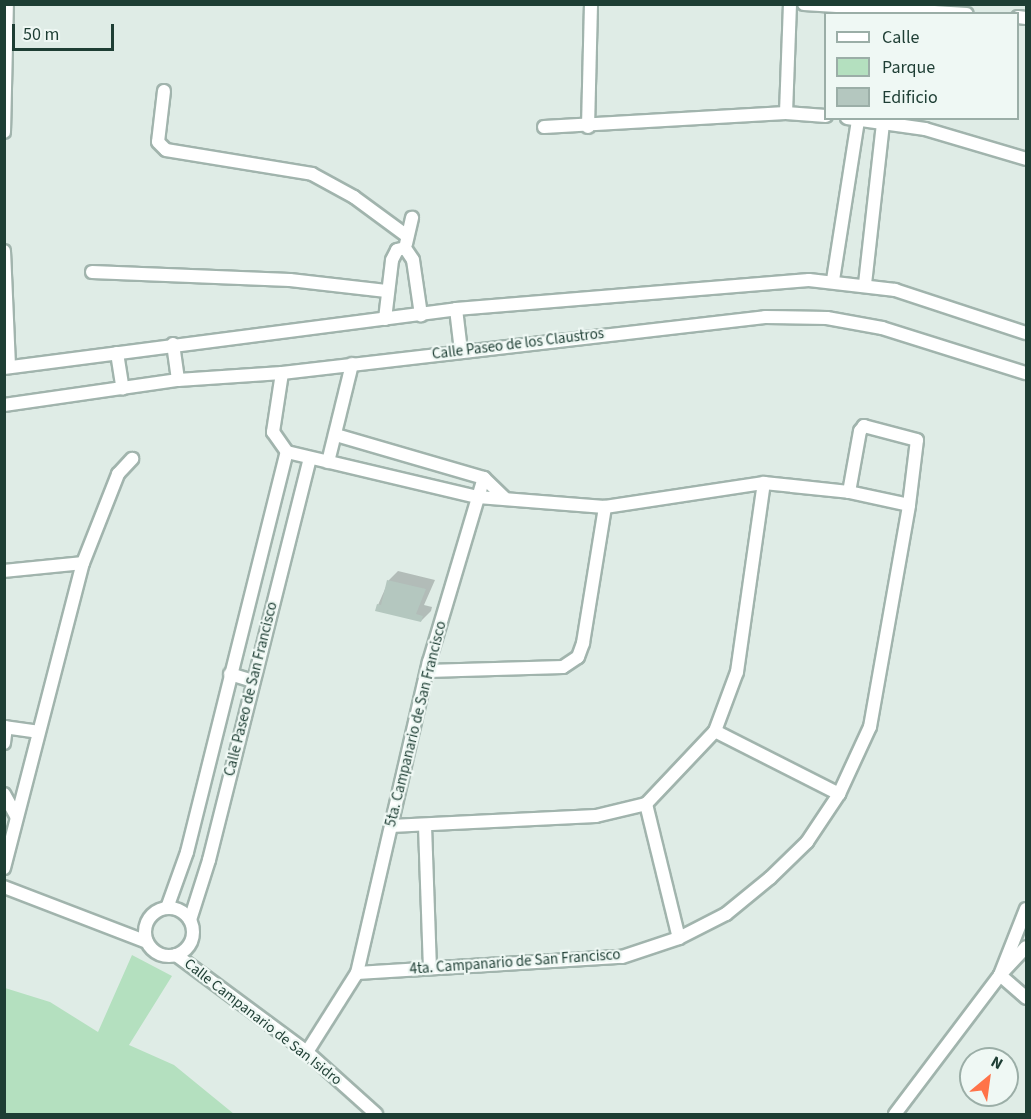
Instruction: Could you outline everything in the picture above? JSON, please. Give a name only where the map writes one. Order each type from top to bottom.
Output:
[{"type":"street","points":[[4,132],[7,4]]},
{"type":"street","points":[[588,127],[591,4]]},
{"type":"street","points":[[786,113],[790,4]]},
{"type":"street","points":[[804,4],[929,12]]},
{"type":"street","points":[[164,91],[158,142],[166,150],[312,174],[354,197],[406,242],[413,260],[421,315]]},
{"type":"street","points":[[544,127],[588,127],[786,113],[824,116]]},
{"type":"street","points":[[833,280],[853,120]]},
{"type":"street","points":[[860,120],[926,124],[1026,159]]},
{"type":"street","points":[[865,284],[883,123]]},
{"type":"street","points":[[385,319],[386,291],[392,260],[397,250],[406,242],[412,218]]},
{"type":"street","points":[[4,251],[7,368],[173,344],[456,309],[833,280],[865,284],[1026,333]]},
{"type":"street","points":[[92,272],[290,280],[386,291]]},
{"type":"street","points":[[456,309],[461,351]]},
{"type":"street","name":"Calle Paseo de los Claustros","points":[[4,405],[178,380],[282,373],[721,319],[827,318],[936,343],[1026,373]]},
{"type":"street","points":[[173,344],[178,380]]},
{"type":"street","points":[[117,353],[123,389]]},
{"type":"street","points":[[328,462],[352,364]]},
{"type":"street","points":[[282,373],[273,432],[287,452],[478,497],[504,496],[605,507],[764,483],[849,492],[909,505]]},
{"type":"street","name":"4ta. Campanario de San Francisco","points":[[357,973],[622,957],[679,938],[726,914],[770,878],[807,842],[839,794],[870,727],[909,505],[916,440],[864,426],[860,431],[849,492]]},
{"type":"street","points":[[336,435],[483,478],[504,496]]},
{"type":"street","name":"Calle Paseo de San Francisco","points":[[167,908],[187,852],[287,452]]},
{"type":"street","name":"Calle Paseo de San Francisco","points":[[190,920],[310,458]]},
{"type":"street","points":[[4,868],[83,563],[118,474],[132,459]]},
{"type":"street","name":"5ta. Campanario de San Francisco","points":[[357,973],[427,671],[483,478]]},
{"type":"street","points":[[391,826],[596,816],[646,804],[715,731],[737,672],[764,483]]},
{"type":"street","points":[[427,671],[563,667],[578,657],[583,643],[605,507]]},
{"type":"street","points":[[4,571],[83,563]]},
{"type":"street","points":[[230,674],[253,681]]},
{"type":"street","points":[[4,743],[5,727],[38,732]]},
{"type":"street","points":[[715,731],[839,794]]},
{"type":"street","points":[[4,794],[17,817]]},
{"type":"street","points":[[646,804],[679,938]]},
{"type":"street","points":[[425,826],[430,967]]},
{"type":"street","points":[[4,887],[147,942],[159,954],[176,955],[193,937],[190,920],[184,913],[167,908],[150,916],[145,933],[147,942]]},
{"type":"street","points":[[1000,975],[1026,909]]},
{"type":"street","points":[[895,1114],[1000,975],[1026,948],[1013,940]]},
{"type":"street","name":"Calle Campanario de San Isidro","points":[[176,955],[308,1052],[376,1114]]},
{"type":"street","points":[[308,1052],[357,973]]},
{"type":"street","points":[[1000,975],[1026,998]]},
{"type":"green space","points":[[132,955],[172,976],[129,1045],[174,1065],[234,1114],[5,1114],[5,988],[50,1002],[98,1032]]},
{"type":"building","points":[[387,580],[426,589],[416,614],[423,616],[421,622],[375,611],[377,604],[381,605]]}]
